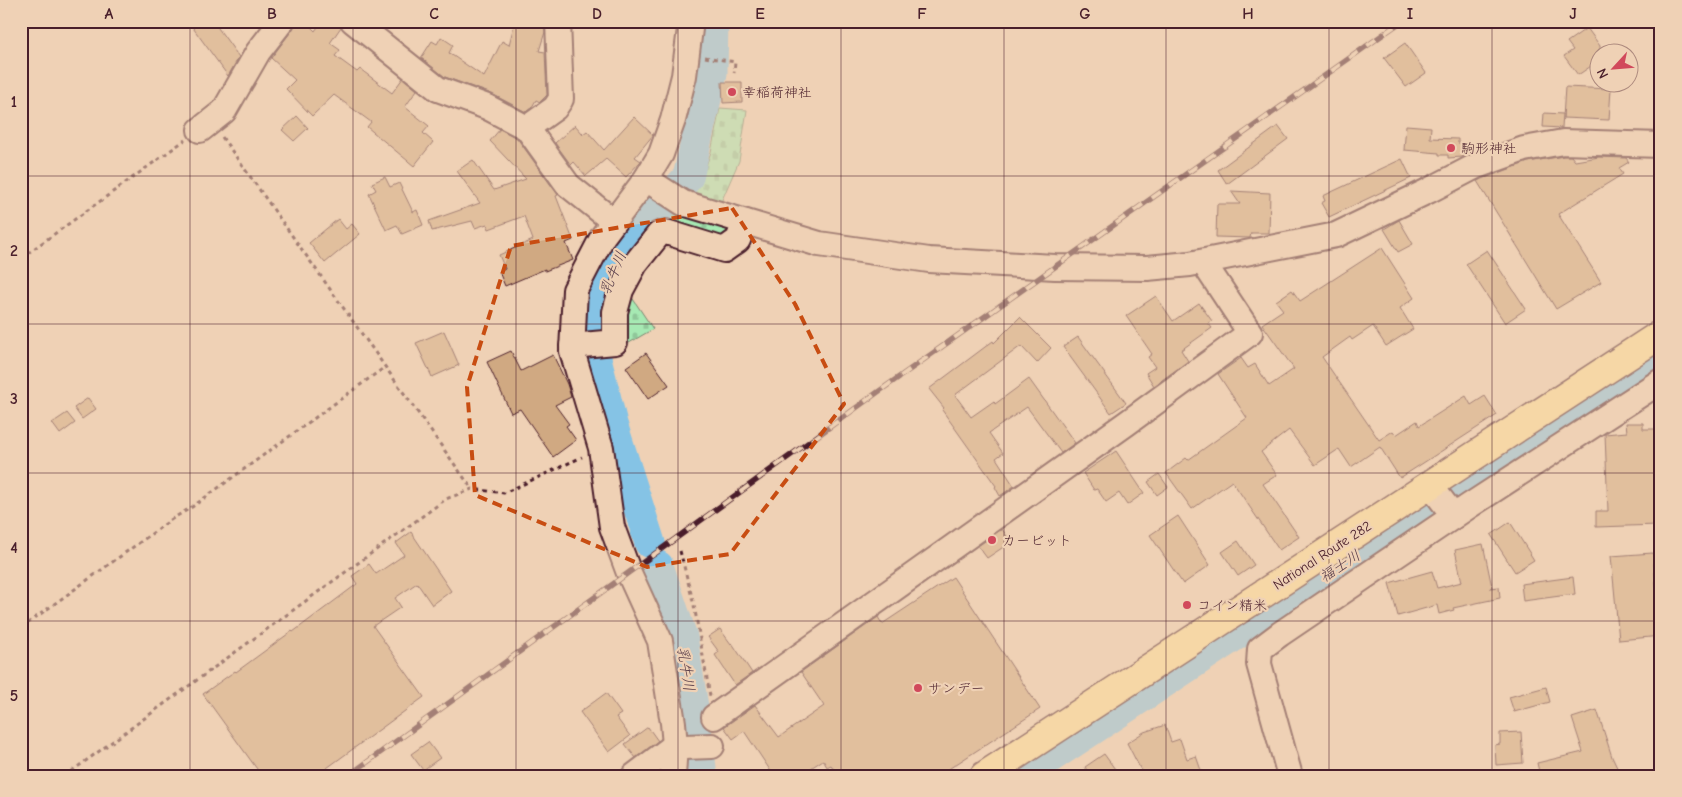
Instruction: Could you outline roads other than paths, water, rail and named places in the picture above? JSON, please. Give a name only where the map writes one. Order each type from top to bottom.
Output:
[{"type":"highway","name":"National Route 282","points":[[984,776],[1175,649],[1431,485],[1567,393],[1661,334]]},
{"type":"street","points":[[205,126],[224,111],[258,52],[282,21]]},
{"type":"street","points":[[354,21],[438,89],[486,107],[528,128],[568,185],[613,221]]},
{"type":"street","points":[[528,128],[555,108],[561,99],[558,21]]},
{"type":"street","points":[[673,776],[680,746],[673,723],[660,642],[629,572],[612,527],[601,448],[572,351],[575,290],[602,236],[646,179],[661,154],[673,120],[684,76],[691,21]]},
{"type":"street","points":[[646,179],[683,203],[818,244],[929,260],[1056,267],[1147,268],[1203,262],[1336,235],[1474,167],[1524,150],[1563,142],[1661,145]]},
{"type":"street","points":[[573,346],[615,342],[615,312],[621,290],[635,264],[659,234],[666,232],[724,250],[738,240],[745,222]]},
{"type":"street","points":[[714,716],[1127,423],[1250,333],[1203,262]]},
{"type":"street","points":[[1290,776],[1259,664],[1260,649],[1453,516],[1661,381]]},
{"type":"street","points":[[1431,485],[1453,516]]},
{"type":"street","points":[[634,776],[680,746],[712,746]]},
{"type":"waterway","name":"乳牛川","points":[[650,543],[612,424],[595,354],[595,316],[624,247],[688,177],[712,73],[713,21]]},
{"type":"waterway","name":"福士川","points":[[1022,776],[1363,551],[1661,362]]},
{"type":"waterway","name":"乳牛川","points":[[658,566],[682,637],[702,776]]},
{"type":"railway","points":[[348,776],[878,392],[1402,21]]},
{"type":"place","name":"幸稲荷神社","points":[[732,92]]},
{"type":"place","name":"駒形神社","points":[[1451,148]]},
{"type":"place","name":"カービット","points":[[992,540]]},
{"type":"place","name":"コイン精米","points":[[1187,605]]},
{"type":"place","name":"サンデー","points":[[918,688]]}]
